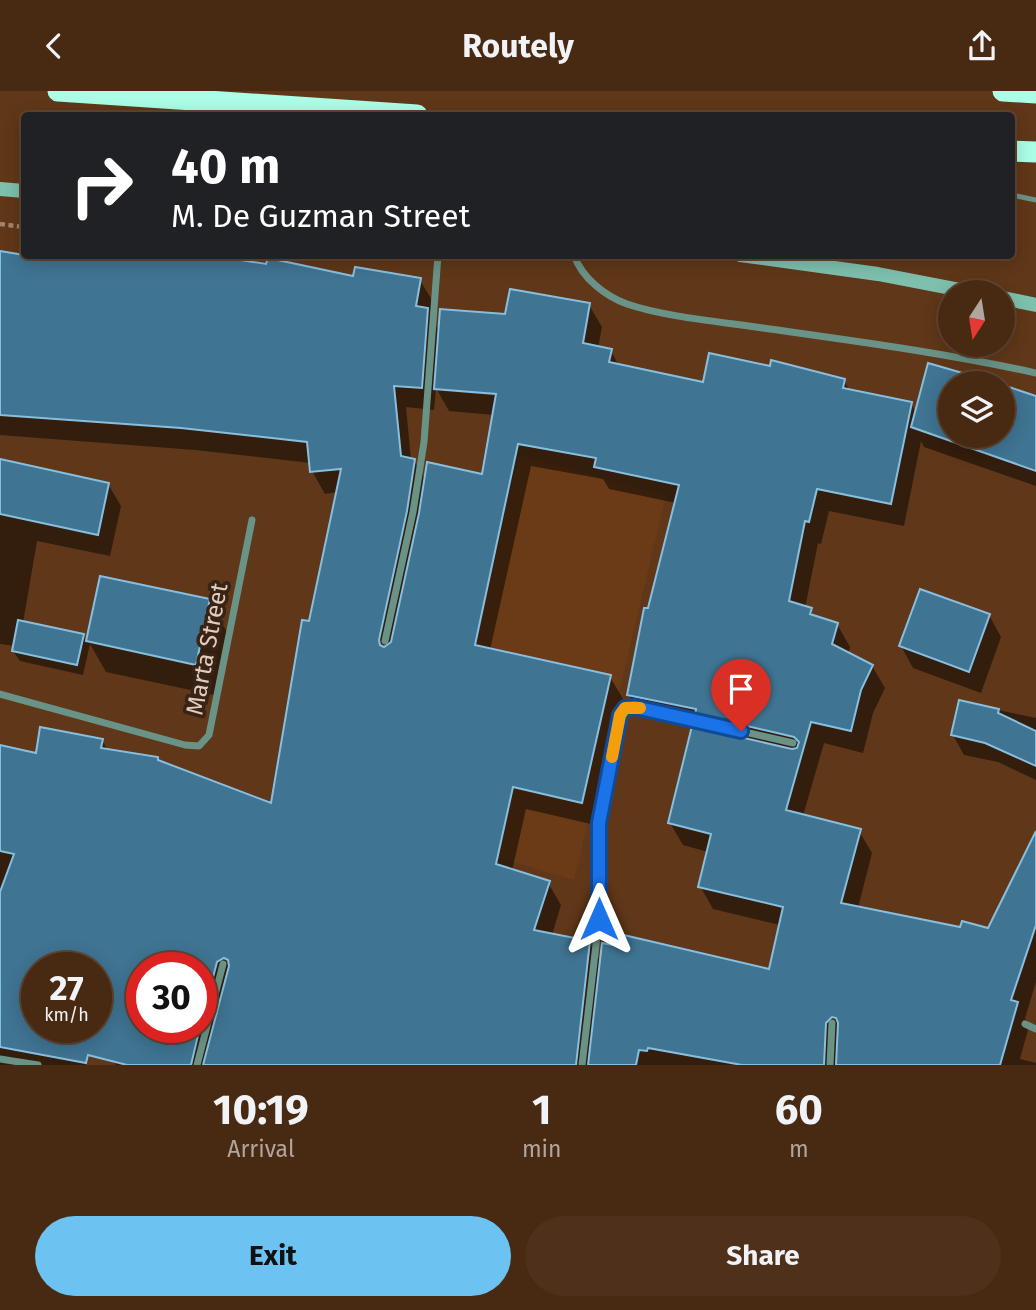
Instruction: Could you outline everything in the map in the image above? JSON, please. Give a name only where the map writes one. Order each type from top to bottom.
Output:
[{"type":"highway","points":[[58,91],[372,112]]},
{"type":"highway","points":[[1003,91],[1036,93]]},
{"type":"highway","points":[[1015,151],[1036,152]]},
{"type":"street","points":[[0,189],[21,191]]},
{"type":"street","points":[[385,641],[413,512],[424,442],[438,259]]},
{"type":"street","points":[[576,259],[584,275],[602,291],[627,304],[712,320],[969,358],[1036,373]]},
{"type":"street","points":[[769,259],[878,274],[938,286]]},
{"type":"street","points":[[1015,301],[1036,305]]},
{"type":"street","name":"Marta Street","points":[[0,694],[185,745],[199,746],[209,735],[252,520]]},
{"type":"street","points":[[582,1065],[599,919],[599,823],[620,715],[625,708],[635,707],[793,743]]},
{"type":"street","points":[[197,1065],[223,964]]},
{"type":"street","points":[[830,1065],[832,1023]]},
{"type":"street","points":[[1025,1024],[1036,1029]]},
{"type":"street","points":[[0,1059],[38,1065]]},
{"type":"lane","points":[[1015,196],[1036,200]]},
{"type":"path","points":[[0,225],[21,227]]},
{"type":"shaded area","points":[[519,455],[666,496],[574,880],[431,838]]},
{"type":"building","points":[[0,251],[21,254],[21,259],[235,259],[266,264],[268,259],[273,259],[353,276],[355,267],[421,278],[416,306],[428,308],[422,388],[394,386],[401,456],[415,459],[407,511],[379,640],[384,647],[391,642],[419,513],[427,462],[482,474],[496,394],[434,389],[440,309],[505,314],[510,289],[590,303],[583,343],[612,349],[609,362],[703,382],[709,353],[770,366],[771,360],[845,379],[843,388],[912,402],[891,504],[817,489],[809,522],[805,521],[789,601],[812,608],[810,614],[838,623],[832,644],[873,665],[861,690],[851,731],[811,722],[786,810],[861,829],[841,903],[960,927],[962,921],[988,928],[1036,831],[1036,925],[1011,1000],[1018,1002],[1000,1065],[836,1065],[838,1023],[836,1018],[832,1017],[826,1023],[824,1065],[742,1065],[648,1048],[647,1051],[639,1050],[636,1065],[588,1065],[602,943],[613,945],[615,933],[769,969],[783,907],[698,887],[711,834],[668,823],[692,726],[792,749],[797,748],[799,742],[794,737],[695,714],[696,709],[627,695],[644,608],[648,608],[679,485],[594,467],[596,458],[518,444],[475,645],[611,675],[582,803],[513,787],[496,864],[550,881],[534,930],[590,941],[576,1065],[203,1065],[209,1043],[217,1043],[217,1012],[229,966],[228,960],[224,958],[217,962],[217,952],[126,952],[126,1043],[196,1043],[191,1065],[127,1065],[88,1055],[86,1063],[0,1047],[0,892],[14,854],[0,851],[0,745],[36,753],[40,727],[103,739],[101,748],[158,757],[158,760],[271,803],[302,620],[309,621],[341,469],[310,472],[307,442],[181,428],[0,415]]},
{"type":"building","points":[[928,363],[956,371],[938,371],[938,437],[911,427]]},
{"type":"building","points":[[1015,389],[1036,396],[1036,471],[971,448],[1015,448]]},
{"type":"building","points":[[0,459],[109,483],[98,535],[0,514]]},
{"type":"building","points":[[100,576],[210,599],[196,665],[86,641]]},
{"type":"building","points":[[920,589],[990,614],[969,672],[899,646]]},
{"type":"building","points":[[18,620],[84,634],[77,665],[12,651]]},
{"type":"building","points":[[959,700],[999,709],[998,713],[1036,731],[1036,766],[985,743],[951,735]]},
{"type":"slow traffic","points":[[612,757],[620,715],[625,708],[640,708]]},
{"type":"route","points":[[599,919],[599,823],[620,715],[625,708],[635,707],[741,731]]}]
